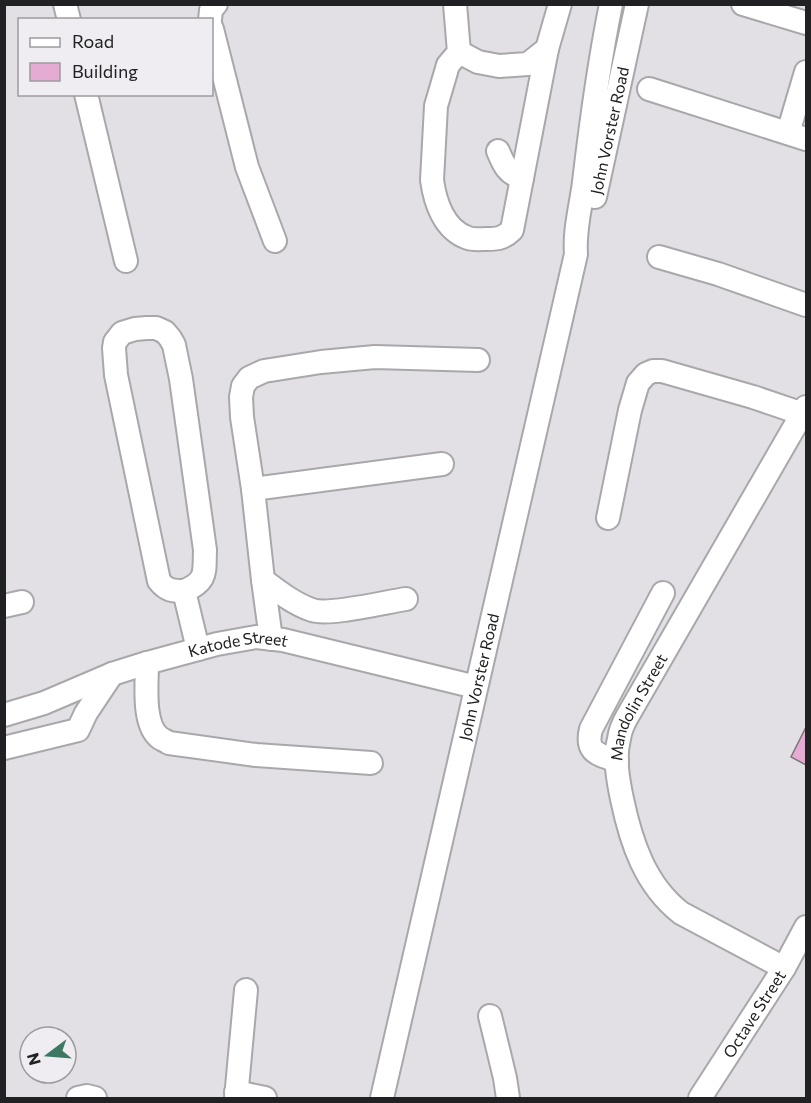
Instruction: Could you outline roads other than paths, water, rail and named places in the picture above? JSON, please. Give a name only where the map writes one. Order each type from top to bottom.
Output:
[{"type":"street","points":[[210,18],[211,10],[216,4]]},
{"type":"street","points":[[455,4],[459,52],[448,66],[436,106],[433,189],[444,220],[459,234],[469,238],[500,239],[512,230],[547,50],[560,4]]},
{"type":"street","name":"John Vorster Road","points":[[382,1098],[576,254],[575,238],[594,98],[611,4]]},
{"type":"street","name":"John Vorster Road","points":[[576,254],[586,240],[637,4]]},
{"type":"street","points":[[744,4],[807,23]]},
{"type":"street","points":[[213,33],[247,167],[275,242]]},
{"type":"street","points":[[459,52],[478,62],[499,66],[528,64],[547,50]]},
{"type":"street","points":[[649,90],[797,136],[807,72]]},
{"type":"street","points":[[86,96],[126,261]]},
{"type":"street","points":[[498,152],[512,175],[522,178]]},
{"type":"street","points":[[659,256],[807,304]]},
{"type":"street","points":[[135,328],[156,328],[165,332],[174,345],[181,379],[204,550],[204,573],[201,581],[184,591],[171,591],[159,582],[116,375],[115,342],[122,333],[135,328]]},
{"type":"street","points":[[271,639],[242,417],[243,386],[249,378],[264,371],[321,362],[375,357],[478,360]]},
{"type":"street","points":[[608,518],[630,410],[638,383],[646,374],[662,371],[805,411]]},
{"type":"street","name":"Mandolin Street","points":[[784,968],[693,920],[673,906],[663,895],[643,866],[634,842],[621,795],[617,761],[618,739],[627,717],[805,411]]},
{"type":"street","points":[[253,489],[442,465]]},
{"type":"street","points":[[263,580],[293,602],[313,611],[327,612],[406,599]]},
{"type":"street","points":[[184,591],[198,649]]},
{"type":"street","points":[[617,761],[595,752],[590,746],[591,729],[663,593]]},
{"type":"street","name":"Katode Street","points":[[4,715],[44,703],[112,674],[147,663],[216,644],[256,638],[332,652],[476,687]]},
{"type":"street","points":[[147,663],[147,707],[150,724],[159,738],[169,743],[256,755],[371,763]]},
{"type":"street","points":[[4,748],[78,730],[86,713],[112,674]]},
{"type":"street","name":"Octave Street","points":[[700,1098],[784,968],[807,927]]},
{"type":"street","points":[[246,990],[236,1095],[265,1098]]},
{"type":"street","points":[[490,1016],[508,1098]]},
{"type":"street","points":[[78,1098],[87,1096],[95,1098]]}]
